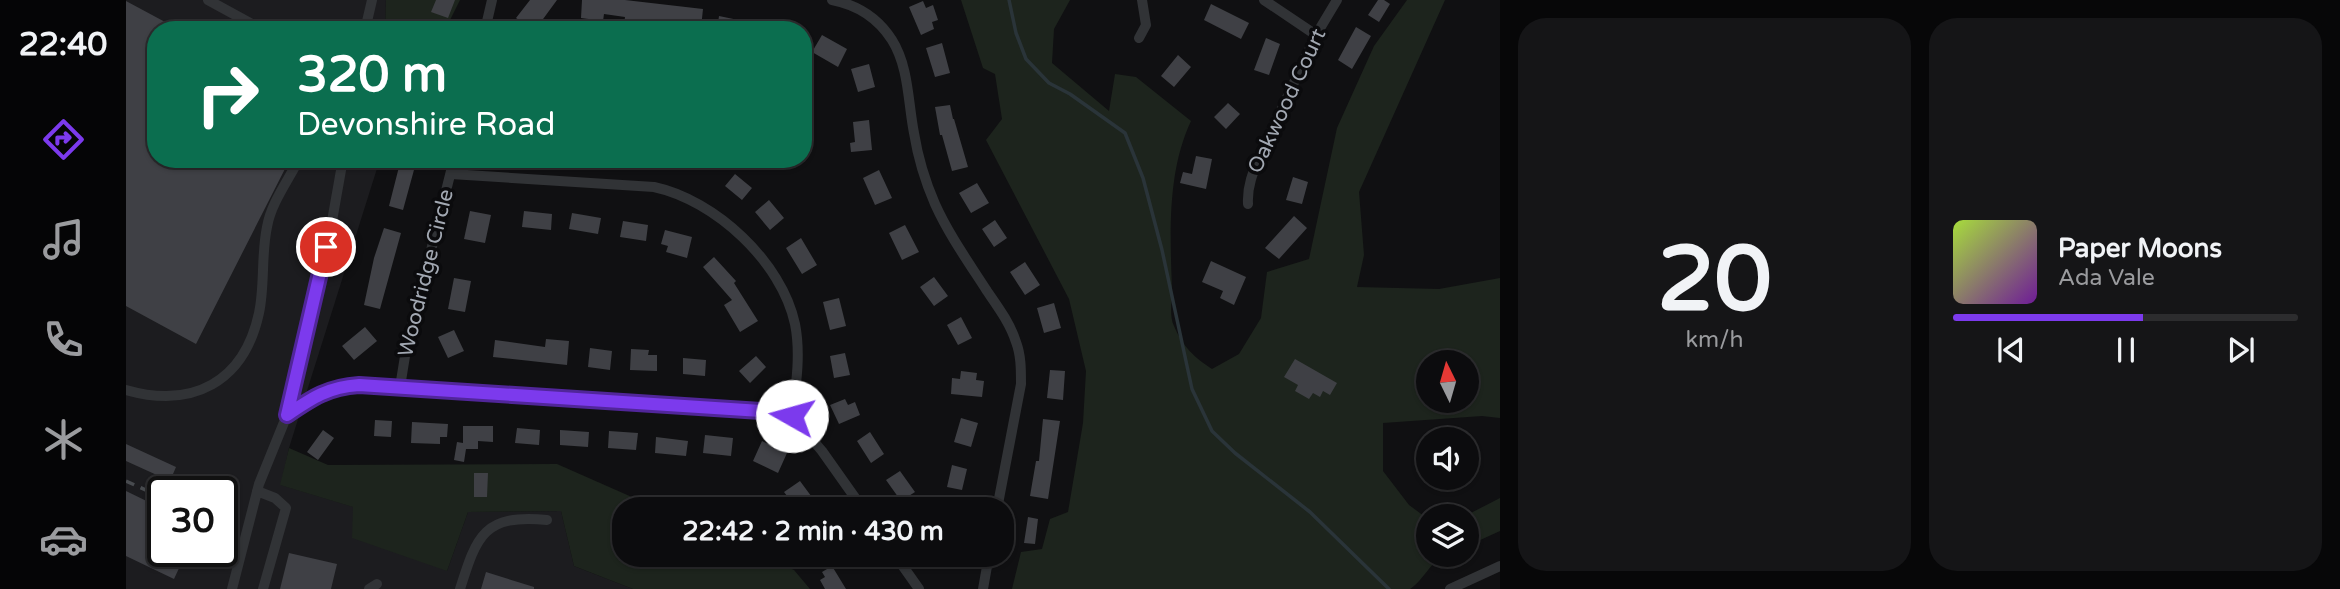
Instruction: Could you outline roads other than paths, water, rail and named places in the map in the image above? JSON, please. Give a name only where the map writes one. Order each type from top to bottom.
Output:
[{"type":"street","points":[[208,0],[246,21]]},
{"type":"street","points":[[368,21],[372,0]]},
{"type":"street","points":[[487,21],[492,0]]},
{"type":"street","points":[[832,0],[853,6],[869,15],[895,46],[903,66],[916,144],[926,182],[947,227],[1007,320],[1017,345],[1021,384],[1000,497]]},
{"type":"street","points":[[1139,38],[1146,25],[1142,0]]},
{"type":"street","points":[[1264,0],[1316,35]]},
{"type":"street","name":"Oakwood Court","points":[[1248,204],[1251,176],[1316,35],[1337,0]]},
{"type":"street","points":[[126,390],[146,396],[185,395],[205,389],[233,370],[245,352],[259,313],[267,227],[271,213],[294,168]]},
{"type":"street","points":[[236,588],[257,491],[287,415],[332,221],[341,168]]},
{"type":"street","name":"Woodridge Circle","points":[[400,387],[405,350],[452,168]]},
{"type":"street","points":[[451,174],[654,187],[684,196],[712,212],[758,255],[789,302],[797,344],[792,416]]},
{"type":"street","points":[[287,415],[324,391],[359,385],[761,411],[792,416],[822,451],[855,497]]},
{"type":"street","points":[[257,491],[275,498],[286,508],[263,589]]},
{"type":"street","points":[[460,589],[470,556],[479,538],[489,528],[505,521],[547,520]]},
{"type":"street","points":[[1450,589],[1500,566]]},
{"type":"street","points":[[903,567],[919,589]]},
{"type":"street","points":[[983,589],[987,567]]},
{"type":"waterway","points":[[1009,0],[1016,33],[1026,59],[1049,83],[1070,94],[1125,133],[1143,178],[1162,250],[1192,389],[1212,431],[1235,453],[1310,512],[1389,589]]},
{"type":"railway","points":[[126,481],[147,491]]}]
